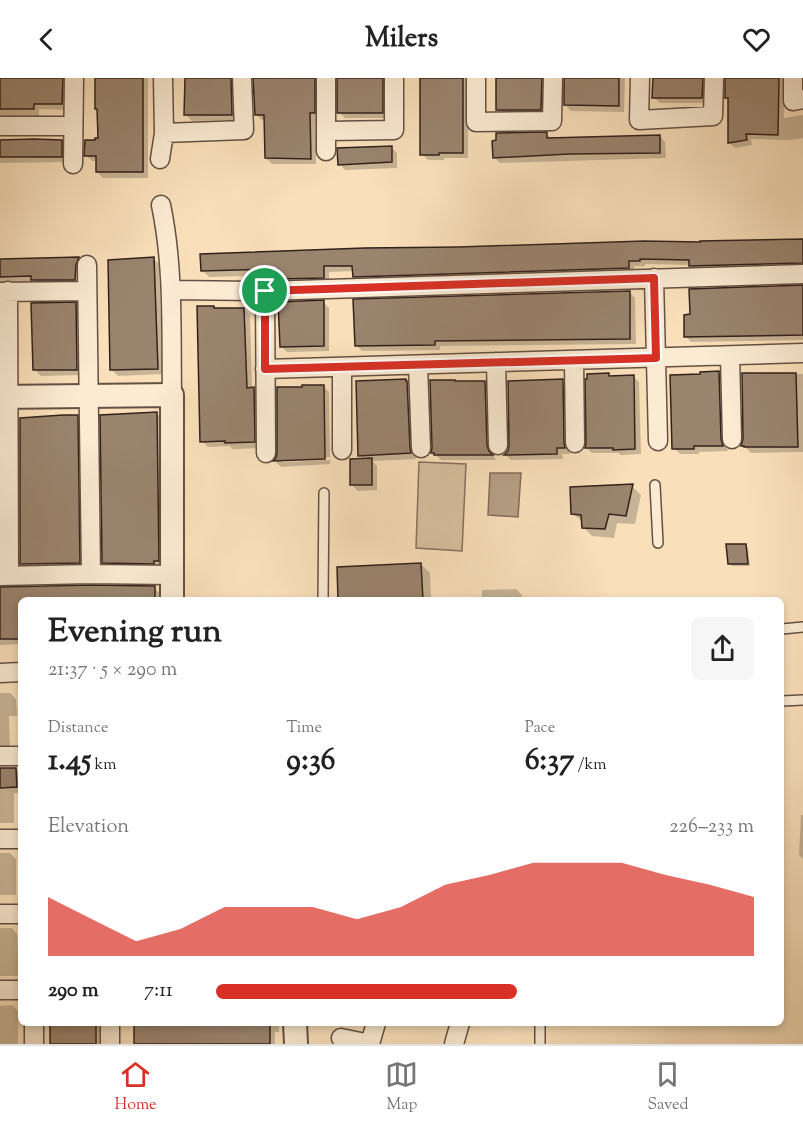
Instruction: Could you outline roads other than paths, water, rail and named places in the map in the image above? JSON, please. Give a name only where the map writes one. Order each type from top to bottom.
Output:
[{"type":"street","points":[[73,164],[74,78]]},
{"type":"street","points":[[160,159],[164,134],[163,78]]},
{"type":"street","points":[[164,134],[244,130],[242,78]]},
{"type":"street","points":[[326,78],[326,151]]},
{"type":"street","points":[[326,131],[394,130],[394,78]]},
{"type":"street","points":[[476,78],[476,122],[552,122],[553,78]]},
{"type":"street","points":[[640,78],[639,120],[713,116],[714,78]]},
{"type":"street","points":[[793,78],[793,101],[803,99]]},
{"type":"street","points":[[0,126],[73,126]]},
{"type":"street","points":[[161,205],[168,246],[171,290],[172,597]]},
{"type":"street","points":[[87,265],[91,574]]},
{"type":"street","points":[[171,290],[265,291],[803,274]]},
{"type":"street","points":[[654,278],[658,441]]},
{"type":"street","points":[[87,291],[4,291],[5,576],[172,575]]},
{"type":"street","points":[[265,291],[266,453]]},
{"type":"street","points":[[265,369],[803,353]]},
{"type":"street","points":[[730,356],[732,439]]},
{"type":"street","points":[[574,360],[575,443]]},
{"type":"street","points":[[496,362],[498,445]]},
{"type":"street","points":[[418,365],[421,448]]},
{"type":"street","points":[[342,367],[342,450]]},
{"type":"street","points":[[4,397],[172,394]]},
{"type":"street","points":[[0,673],[18,672]]},
{"type":"street","points":[[0,756],[18,756]]},
{"type":"street","points":[[0,839],[18,839]]},
{"type":"street","points":[[0,914],[18,914]]},
{"type":"street","points":[[0,990],[18,990]]},
{"type":"street","points":[[34,1026],[34,1044]]},
{"type":"street","points":[[110,1026],[110,1044]]},
{"type":"street","points":[[295,1026],[296,1044]]},
{"type":"street","points":[[341,1038],[370,1044],[375,1026]]},
{"type":"street","points":[[454,1044],[459,1026]]},
{"type":"lane","points":[[655,485],[658,543]]},
{"type":"lane","points":[[323,597],[324,493]]},
{"type":"lane","points":[[784,629],[803,627]]},
{"type":"lane","points":[[784,701],[803,700]]},
{"type":"lane","points":[[540,1026],[540,1044]]}]
